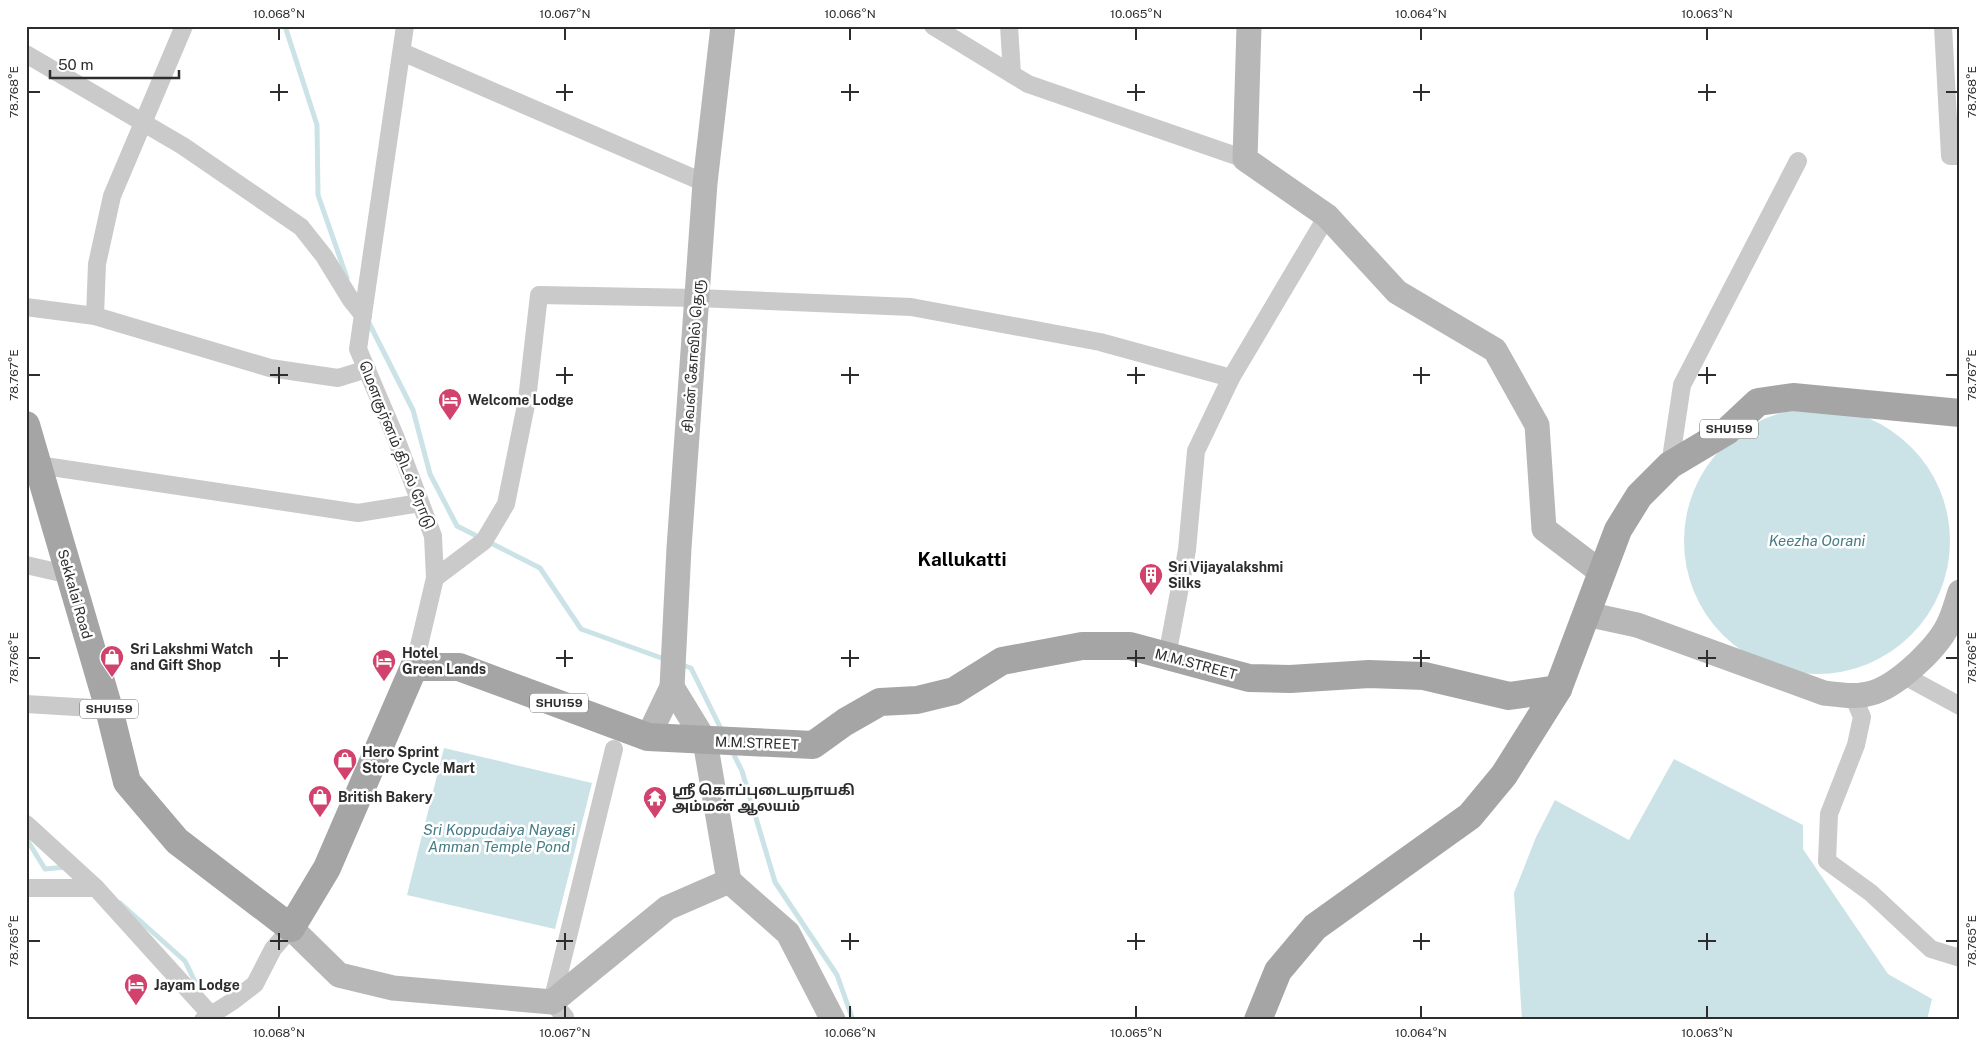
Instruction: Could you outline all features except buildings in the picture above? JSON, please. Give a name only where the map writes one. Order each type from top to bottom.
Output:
[{"type":"main road","name":"SHU159","points":[[1558,689],[1618,530],[1639,496],[1670,465],[1727,431],[1758,402],[1793,396],[1960,413]]},
{"type":"main road","name":"Sekkalai Road","points":[[26,425],[109,709],[127,782],[177,841],[291,928]]},
{"type":"main road","name":"M.M.STREET","points":[[705,741],[812,746],[845,722],[880,702],[917,700],[954,691],[1002,661],[1082,646],[1130,646],[1249,678],[1290,679],[1369,674],[1424,676],[1509,696],[1558,689]]},
{"type":"main road","name":"SHU159","points":[[414,667],[459,667],[648,737],[705,741]]},
{"type":"main road","name":"மௌகுர்னம் திடல் ரோடு","points":[[291,928],[327,868],[414,667]]},
{"type":"main road","points":[[1258,1020],[1278,971],[1315,927],[1470,816],[1504,775],[1558,689]]},
{"type":"street","points":[[95,316],[97,264],[112,196],[184,26]]},
{"type":"street","name":"மௌகுர்னம் திடல் ரோடு","points":[[405,26],[358,349],[433,536],[435,578],[414,667]]},
{"type":"street","name":"சிவன் கோவில் தெரு","points":[[672,688],[705,184],[723,26]]},
{"type":"street","points":[[933,26],[1028,84],[1245,159],[1327,216],[1397,292],[1495,350],[1537,425],[1544,529],[1602,572]]},
{"type":"street","points":[[1009,26],[1012,74]]},
{"type":"street","points":[[1245,159],[1249,26]]},
{"type":"street","points":[[1943,26],[1950,156],[1960,156]]},
{"type":"street","points":[[402,52],[705,184]]},
{"type":"street","points":[[26,54],[183,146],[301,227],[324,256],[351,300],[363,315]]},
{"type":"street","points":[[1670,465],[1684,380],[1798,161]]},
{"type":"street","points":[[1167,656],[1187,550],[1196,451],[1231,378],[1327,216]]},
{"type":"street","points":[[435,578],[484,541],[506,504],[527,400],[539,295],[697,298],[911,307],[1100,342],[1231,378]]},
{"type":"street","points":[[26,306],[95,316],[270,368],[338,378],[367,369]]},
{"type":"street","points":[[38,465],[358,513],[420,503]]},
{"type":"street","points":[[26,565],[70,575]]},
{"type":"street","points":[[1586,614],[1637,625],[1824,693],[1853,696],[1875,692],[1903,675],[1928,653],[1950,623],[1960,592]]},
{"type":"street","points":[[1903,675],[1960,706]]},
{"type":"street","points":[[648,737],[672,688]]},
{"type":"street","points":[[672,688],[705,741],[729,881],[788,933],[833,1020]]},
{"type":"street","points":[[1853,696],[1862,717],[1856,746],[1829,814],[1827,861],[1870,894],[1931,950],[1960,958]]},
{"type":"street","points":[[26,704],[109,709]]},
{"type":"street","points":[[558,1011],[614,749]]},
{"type":"street","points":[[26,824],[96,888],[207,1017],[233,1001],[255,984],[273,949],[291,928],[339,975],[393,988],[558,1011]]},
{"type":"street","points":[[558,1011],[668,908],[729,881]]},
{"type":"street","points":[[26,888],[96,888]]},
{"type":"water","name":"Keezha Oorani","points":[[1804,408],[1830,408],[1868,418],[1891,430],[1911,447],[1928,467],[1940,490],[1948,515],[1950,541],[1948,567],[1940,592],[1928,615],[1911,635],[1891,652],[1868,664],[1843,672],[1804,674],[1778,668],[1754,658],[1733,644],[1714,625],[1700,604],[1690,580],[1684,554],[1684,528],[1690,502],[1700,478],[1714,457],[1733,438],[1754,424],[1778,414]]},
{"type":"water","name":"Sri Koppudaiya Nayagi Amman Temple Pond","points":[[444,748],[592,783],[555,929],[407,895]]},
{"type":"water","points":[[1674,759],[1803,825],[1803,849],[1888,974],[1932,999],[1927,1020],[1522,1020],[1514,893],[1536,837],[1555,800],[1629,840]]},
{"type":"waterway","points":[[285,26],[317,125],[318,195],[347,278]]},
{"type":"waterway","points":[[367,319],[413,410],[430,474],[457,526],[540,568],[581,629],[667,660]]},
{"type":"waterway","points":[[679,664],[691,668],[723,733]]},
{"type":"waterway","points":[[731,749],[742,771],[775,882],[837,975],[853,1020]]},
{"type":"waterway","points":[[26,838],[45,869],[66,867]]},
{"type":"waterway","points":[[120,903],[185,961],[201,994]]},
{"type":"place","name":"Welcome Lodge","points":[[450,421]]},
{"type":"place","name":"Sri Vijayalakshmi Silks","points":[[1151,596]]},
{"type":"place","name":"Sri Lakshmi Watch and Gift Shop","points":[[112,678]]},
{"type":"place","name":"Hotel Green Lands","points":[[384,682]]},
{"type":"place","name":"Hero Sprint Store Cycle Mart","points":[[345,781]]},
{"type":"place","name":"British Bakery","points":[[320,818]]},
{"type":"place","name":"ஸ்ரீ கொப்புடையநாயகி அம்மன் ஆலயம்","points":[[655,819]]},
{"type":"place","name":"Jayam Lodge","points":[[136,1006]]},
{"type":"district","name":"Kallukatti","points":[[962,559]]}]
